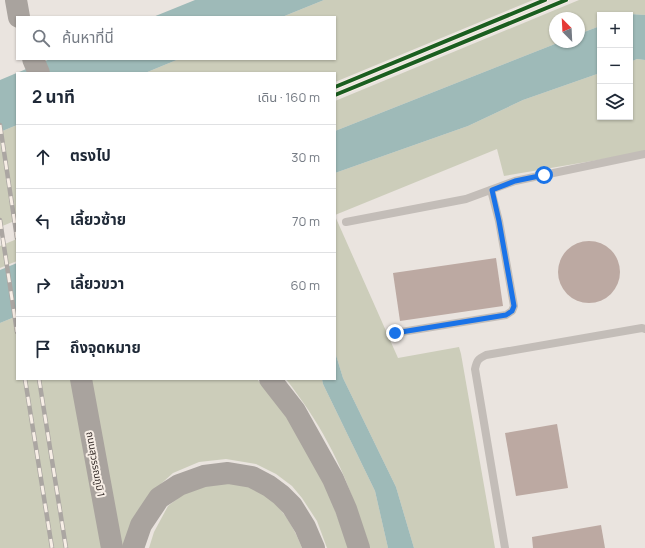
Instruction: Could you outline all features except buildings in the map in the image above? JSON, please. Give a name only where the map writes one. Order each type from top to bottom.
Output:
[{"type":"highway","points":[[16,0],[19,16]]},
{"type":"highway","points":[[25,60],[26,72]]},
{"type":"highway","points":[[33,60],[39,72]]},
{"type":"highway","name":"ถนนสุวรรณภูมิ 1","points":[[81,380],[112,548]]},
{"type":"highway","points":[[271,380],[294,411],[333,479],[360,548]]},
{"type":"highway","points":[[134,548],[141,525],[159,498],[179,485],[204,476],[228,473],[252,477],[269,486],[281,495],[292,506],[305,527],[314,548]]},
{"type":"lane","points":[[346,222],[466,199],[515,181],[645,154]]},
{"type":"lane","points":[[395,333],[506,315],[512,311],[514,306],[492,190]]},
{"type":"lane","points":[[504,548],[475,369],[476,362],[486,355],[642,328],[645,329]]},
{"type":"green space","points":[[324,0],[533,0],[336,82],[336,72],[147,72],[177,60],[336,60],[336,16],[284,16]]},
{"type":"green space","points":[[579,0],[645,0],[645,15],[633,14],[633,12],[597,12],[597,27],[585,32],[585,12],[550,12]]},
{"type":"green space","points":[[549,12],[549,46],[336,131],[336,101]]},
{"type":"green space","points":[[637,59],[645,60],[645,152],[504,176],[497,149],[336,215],[336,173],[468,126],[523,100],[597,74],[597,120],[633,120],[633,61]]},
{"type":"green space","points":[[16,125],[16,220],[0,227],[0,132]]},
{"type":"green space","points":[[336,218],[398,358],[459,347],[495,548],[414,548],[396,487],[343,378],[336,355]]},
{"type":"green space","points":[[16,239],[16,261],[0,268],[0,246]]},
{"type":"green space","points":[[16,316],[16,380],[258,380],[288,418],[325,483],[349,548],[327,548],[317,521],[302,498],[292,486],[276,474],[256,464],[226,459],[199,462],[173,473],[152,492],[137,548],[0,548],[0,323]]},
{"type":"green space","points":[[287,380],[322,380],[375,491],[388,548],[370,548],[340,468],[314,418]]},
{"type":"green space","points":[[228,482],[249,486],[259,491],[275,504],[288,520],[302,548],[149,548],[154,532],[168,506],[185,493],[207,484]]},
{"type":"water","points":[[195,0],[324,0],[284,16],[155,16]]},
{"type":"water","points":[[633,14],[645,15],[645,60],[637,59],[633,61]]},
{"type":"water","points":[[597,27],[597,74],[523,100],[468,126],[336,173],[336,131],[549,46],[549,48],[585,48],[585,32]]},
{"type":"water","points":[[48,60],[177,60],[147,72],[19,72]]},
{"type":"water","points":[[16,73],[16,125],[0,132],[0,80]]},
{"type":"water","points":[[16,263],[16,316],[0,323],[0,270]]},
{"type":"water","points":[[336,355],[343,378],[396,487],[414,548],[388,548],[375,491],[322,380],[336,380]]},
{"type":"railway","points":[[0,125],[16,231]]},
{"type":"railway","points":[[0,220],[16,325]]},
{"type":"railway","points":[[25,380],[52,548]]},
{"type":"railway","points":[[39,380],[66,548]]},
{"type":"cycle path","points":[[336,87],[545,0]]},
{"type":"cycle path","points":[[336,95],[566,0]]},
{"type":"route","points":[[395,333],[506,315],[512,311],[514,306],[492,190],[515,181],[544,175]]}]
